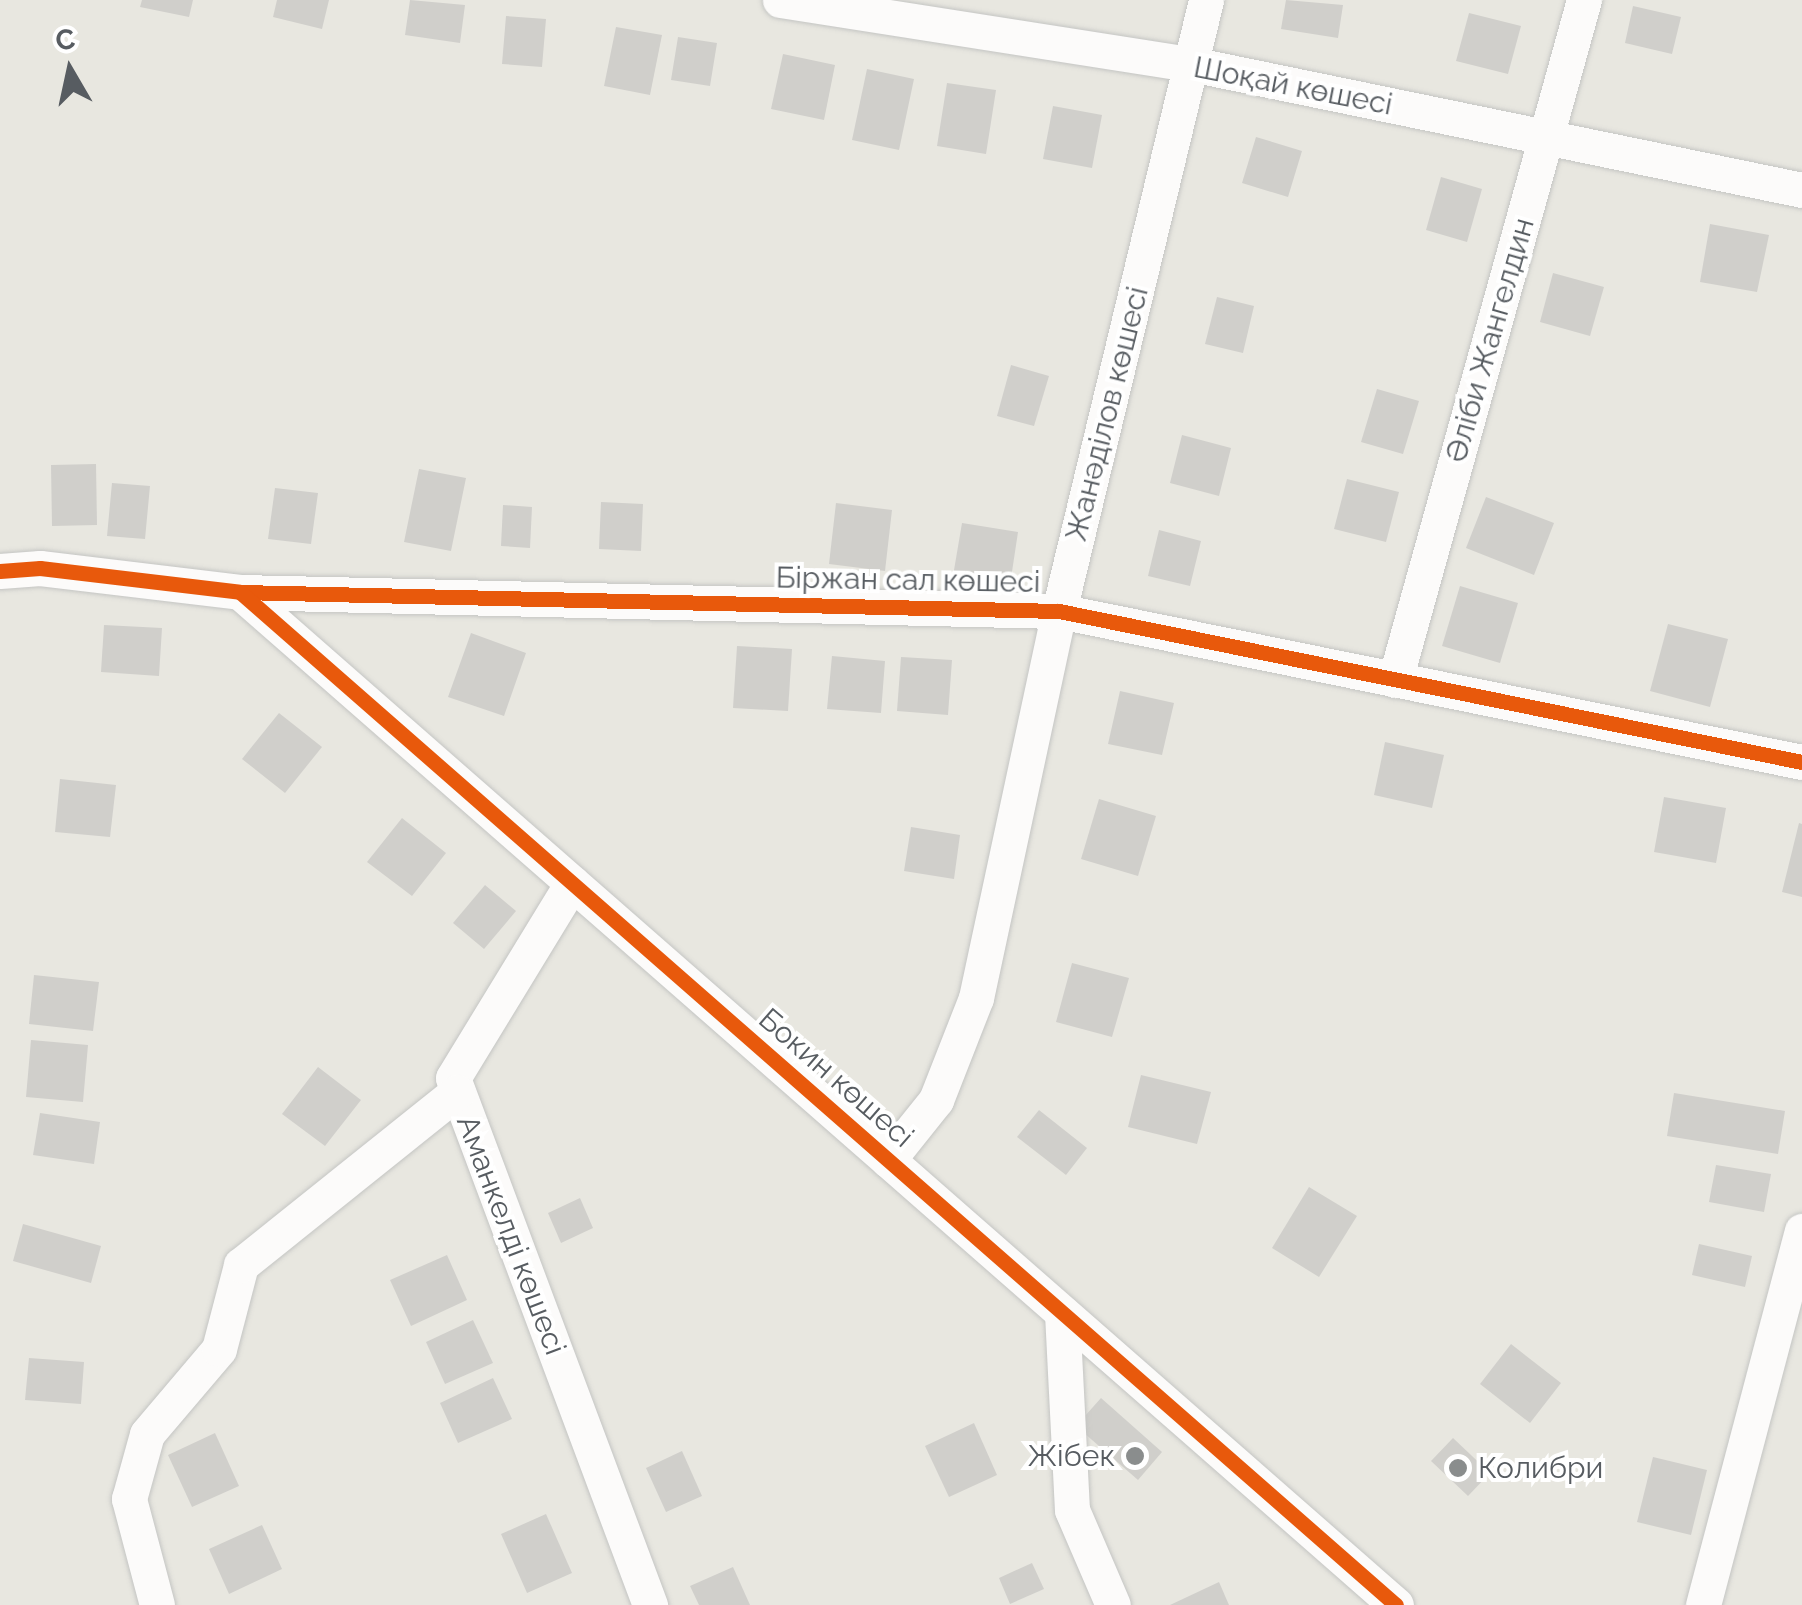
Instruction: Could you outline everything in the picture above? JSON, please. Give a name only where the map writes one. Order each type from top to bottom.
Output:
[{"type":"street","name":"Шоқай көшесі","points":[[780,0],[1191,64],[1802,190]]},
{"type":"street","name":"Жанәділов көшесі","points":[[888,1160],[936,1100],[976,998],[1059,611],[1206,0]]},
{"type":"street","name":"Әліби Жангелдин","points":[[1395,680],[1584,0]]},
{"type":"street","name":"Біржан сал көшесі","points":[[0,570],[40,568],[240,592],[1059,611],[1802,762]]},
{"type":"street","name":"Бокин көшесі","points":[[240,592],[1396,1605]]},
{"type":"street","name":"Аманкелді көшесі","points":[[572,883],[452,1078],[650,1605]]},
{"type":"street","points":[[157,1605],[129,1500],[147,1434],[220,1349],[241,1264],[458,1092]]},
{"type":"street","points":[[1704,1605],[1802,1231]]},
{"type":"street","points":[[1062,1313],[1072,1510],[1112,1605]]},
{"type":"building","points":[[142,0],[193,0],[189,17],[140,7]]},
{"type":"building","points":[[277,0],[329,0],[322,29],[273,17]]},
{"type":"building","points":[[410,0],[465,5],[460,43],[405,35]]},
{"type":"building","points":[[1286,0],[1343,5],[1338,38],[1281,29]]},
{"type":"building","points":[[1633,6],[1681,17],[1672,54],[1625,43]]},
{"type":"building","points":[[1469,13],[1521,26],[1508,74],[1456,61]]},
{"type":"building","points":[[506,16],[546,19],[542,67],[502,64]]},
{"type":"building","points":[[616,27],[662,35],[650,95],[604,86]]},
{"type":"building","points":[[678,37],[717,43],[710,86],[671,80]]},
{"type":"building","points":[[783,54],[835,65],[824,120],[771,109]]},
{"type":"building","points":[[867,69],[914,79],[899,150],[852,140]]},
{"type":"building","points":[[947,83],[996,90],[986,154],[937,146]]},
{"type":"building","points":[[1053,106],[1102,115],[1092,168],[1043,159]]},
{"type":"building","points":[[1256,137],[1302,151],[1288,197],[1242,183]]},
{"type":"building","points":[[1441,177],[1482,189],[1467,242],[1426,230]]},
{"type":"building","points":[[1710,224],[1769,235],[1757,292],[1700,282]]},
{"type":"building","points":[[1553,273],[1604,287],[1590,336],[1540,322]]},
{"type":"building","points":[[1217,297],[1254,306],[1243,353],[1205,344]]},
{"type":"building","points":[[1011,365],[1049,376],[1034,426],[997,416]]},
{"type":"building","points":[[1377,389],[1419,401],[1403,454],[1361,442]]},
{"type":"building","points":[[1182,435],[1231,448],[1219,496],[1170,483]]},
{"type":"building","points":[[96,464],[97,525],[52,526],[51,465]]},
{"type":"building","points":[[419,469],[466,478],[451,551],[404,542]]},
{"type":"building","points":[[1347,479],[1399,492],[1386,542],[1334,529]]},
{"type":"building","points":[[112,483],[150,486],[145,539],[107,536]]},
{"type":"building","points":[[275,488],[318,493],[311,544],[268,539]]},
{"type":"building","points":[[1486,497],[1554,523],[1534,575],[1466,548]]},
{"type":"building","points":[[601,502],[643,504],[641,551],[599,549]]},
{"type":"building","points":[[836,503],[892,510],[885,571],[829,564]]},
{"type":"building","points":[[503,505],[532,507],[530,548],[501,546]]},
{"type":"building","points":[[962,523],[1018,532],[1010,585],[953,576]]},
{"type":"building","points":[[1159,530],[1201,541],[1190,586],[1148,576]]},
{"type":"building","points":[[1460,586],[1518,603],[1500,663],[1442,646]]},
{"type":"building","points":[[1668,624],[1728,639],[1710,707],[1650,691]]},
{"type":"building","points":[[104,625],[162,628],[159,676],[101,672]]},
{"type":"building","points":[[471,633],[526,653],[504,716],[448,697]]},
{"type":"building","points":[[737,646],[792,649],[788,711],[733,708]]},
{"type":"building","points":[[832,656],[885,661],[881,713],[827,709]]},
{"type":"building","points":[[901,657],[952,660],[948,715],[897,711]]},
{"type":"building","points":[[1120,691],[1174,703],[1162,755],[1108,744]]},
{"type":"building","points":[[279,713],[322,747],[285,793],[242,759]]},
{"type":"building","points":[[1385,742],[1444,755],[1432,808],[1374,795]]},
{"type":"building","points":[[60,779],[116,785],[110,837],[55,832]]},
{"type":"building","points":[[1664,797],[1726,808],[1716,863],[1654,852]]},
{"type":"building","points":[[1099,799],[1156,816],[1138,876],[1081,859]]},
{"type":"building","points":[[402,818],[446,853],[412,896],[367,862]]},
{"type":"building","points":[[1799,823],[1802,824],[1802,897],[1782,892]]},
{"type":"building","points":[[911,827],[960,835],[954,879],[904,871]]},
{"type":"building","points":[[485,885],[516,911],[484,949],[453,923]]},
{"type":"building","points":[[1072,963],[1129,978],[1112,1037],[1056,1022]]},
{"type":"building","points":[[34,975],[99,982],[93,1031],[29,1024]]},
{"type":"building","points":[[31,1040],[88,1045],[83,1102],[26,1097]]},
{"type":"building","points":[[318,1067],[361,1100],[325,1146],[282,1114]]},
{"type":"building","points":[[1141,1075],[1211,1092],[1197,1144],[1128,1127]]},
{"type":"building","points":[[1674,1093],[1785,1111],[1778,1154],[1667,1136]]},
{"type":"building","points":[[1039,1110],[1087,1148],[1066,1175],[1017,1137]]},
{"type":"building","points":[[40,1113],[100,1122],[94,1164],[33,1155]]},
{"type":"building","points":[[1716,1165],[1771,1174],[1764,1212],[1709,1202]]},
{"type":"building","points":[[1309,1187],[1357,1216],[1319,1277],[1272,1248]]},
{"type":"building","points":[[580,1198],[593,1228],[561,1243],[548,1213]]},
{"type":"building","points":[[23,1224],[101,1246],[91,1283],[13,1261]]},
{"type":"building","points":[[1699,1244],[1752,1256],[1745,1287],[1692,1275]]},
{"type":"building","points":[[447,1255],[467,1300],[411,1326],[390,1280]]},
{"type":"building","points":[[473,1320],[493,1363],[445,1384],[426,1342]]},
{"type":"building","points":[[1511,1344],[1561,1383],[1530,1423],[1480,1384]]},
{"type":"building","points":[[29,1358],[84,1362],[81,1404],[25,1400]]},
{"type":"building","points":[[493,1378],[512,1419],[458,1443],[440,1403]]},
{"type":"building","points":[[1101,1398],[1162,1452],[1138,1480],[1076,1426]]},
{"type":"building","points":[[974,1423],[997,1475],[949,1497],[925,1446]]},
{"type":"building","points":[[215,1433],[239,1486],[192,1507],[168,1455]]},
{"type":"building","points":[[1453,1438],[1490,1473],[1468,1496],[1431,1461]]},
{"type":"building","points":[[682,1451],[702,1496],[666,1512],[646,1468]]},
{"type":"building","points":[[1653,1457],[1707,1470],[1691,1535],[1637,1522]]},
{"type":"building","points":[[546,1514],[572,1573],[527,1593],[501,1534]]},
{"type":"building","points":[[262,1525],[282,1569],[229,1594],[209,1549]]},
{"type":"building","points":[[1032,1563],[1044,1589],[1010,1604],[999,1578]]},
{"type":"building","points":[[733,1567],[750,1605],[699,1605],[690,1586]]},
{"type":"building","points":[[1219,1582],[1229,1605],[1170,1605]]},
{"type":"cycle path","points":[[0,571],[40,568],[240,592],[1059,611],[1802,762]]},
{"type":"cycle path","points":[[240,592],[1396,1605]]},
{"type":"place","name":"Жібек","points":[[1135,1456]]},
{"type":"place","name":"Колибри","points":[[1458,1468]]}]
